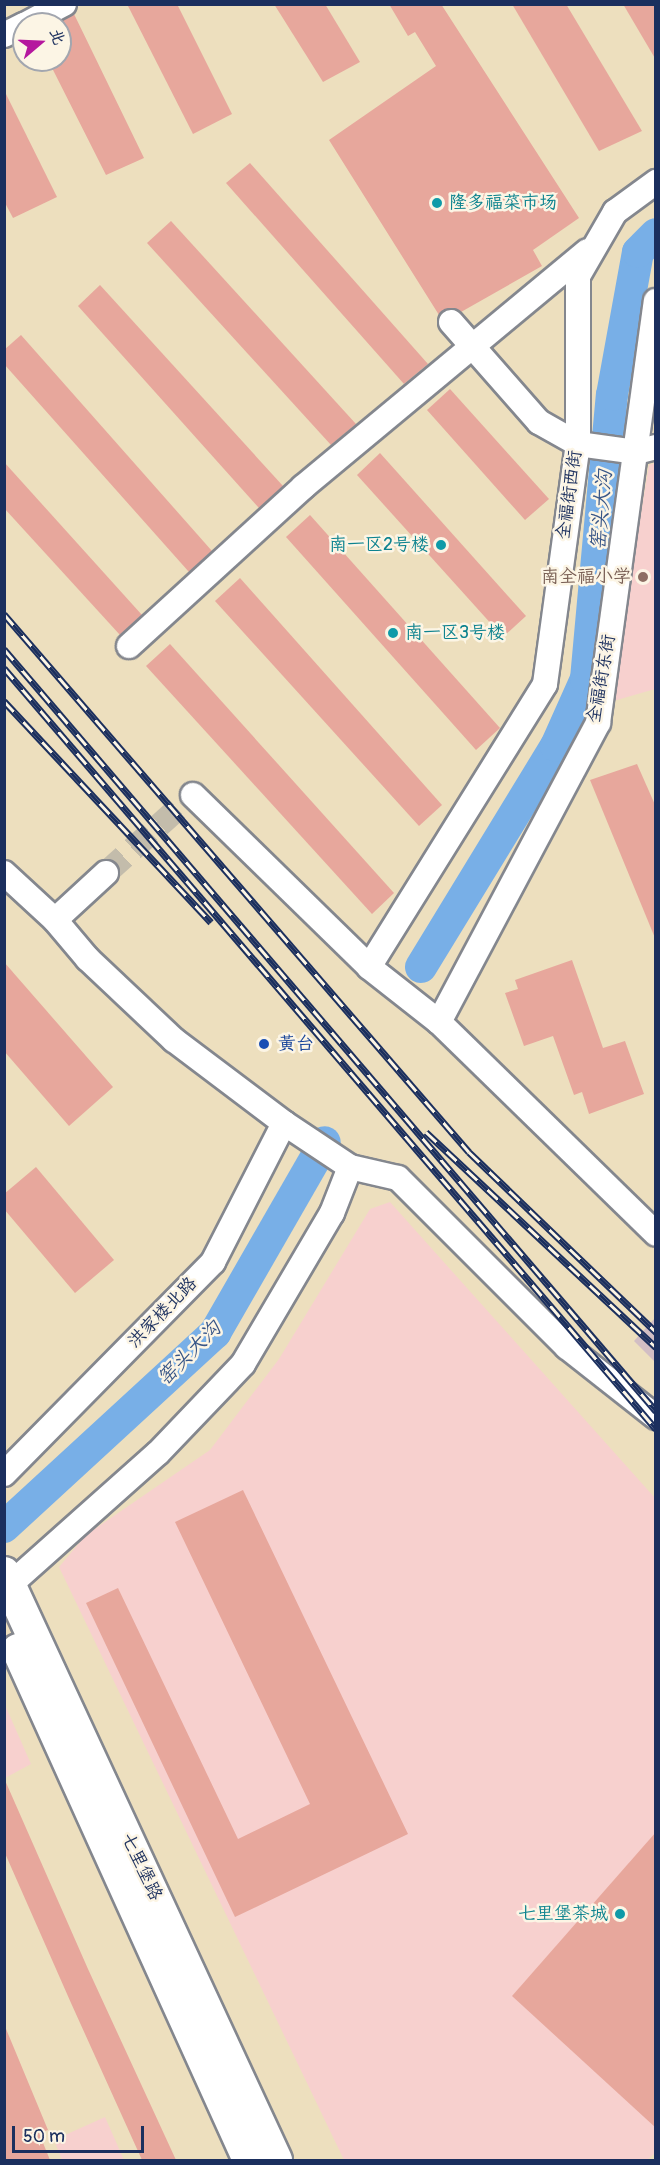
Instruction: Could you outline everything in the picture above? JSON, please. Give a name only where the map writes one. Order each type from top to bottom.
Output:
[{"type":"main road","name":"七里堡路","points":[[7,1583],[276,2160]]},
{"type":"main road","name":"七里堡路","points":[[4,1616],[249,2160]]},
{"type":"street","points":[[48,12],[64,4]]},
{"type":"street","name":"全福街西街","points":[[369,967],[545,684],[578,444],[578,276],[591,248],[615,212],[656,182]]},
{"type":"street","points":[[129,646],[303,487],[591,248]]},
{"type":"street","name":"全福街东街","points":[[439,1022],[598,723],[646,450],[656,301]]},
{"type":"street","points":[[451,322],[475,346],[538,422],[578,444],[646,450]]},
{"type":"street","points":[[193,795],[369,967],[439,1022],[656,1234]]},
{"type":"street","points":[[4,873],[55,920],[174,1040],[284,1123],[350,1167],[398,1178],[567,1347],[656,1417]]},
{"type":"street","points":[[55,920],[106,873]]},
{"type":"street","name":"洪家楼北路","points":[[4,1474],[213,1262],[284,1123]]},
{"type":"street","points":[[7,1583],[158,1454],[243,1364],[332,1213],[350,1167]]},
{"type":"shaded area","name":"南全福小学","points":[[655,463],[655,689],[610,702],[649,465]]},
{"type":"shaded area","points":[[390,1202],[655,1498],[655,2153],[647,2160],[344,2160],[59,1567],[86,1535],[210,1450],[279,1359],[370,1209]]},
{"type":"shaded area","points":[[655,1318],[655,1362],[634,1341]]},
{"type":"shaded area","points":[[5,1705],[31,1764],[4,1778]]},
{"type":"shaded area","points":[[105,2117],[124,2160],[62,2160],[54,2140]]},
{"type":"building","points":[[127,4],[177,4],[232,114],[193,134]]},
{"type":"building","points":[[274,4],[325,4],[360,62],[323,82]]},
{"type":"building","name":"隆多福菜市场","points":[[389,4],[441,4],[579,218],[533,250],[542,266],[461,312],[449,308],[439,315],[329,140],[436,66],[415,32],[408,36]]},
{"type":"building","points":[[512,4],[566,4],[642,131],[599,151]]},
{"type":"building","points":[[623,4],[656,4],[656,60]]},
{"type":"building","points":[[74,14],[144,158],[106,175],[54,72],[72,72],[72,15]]},
{"type":"building","points":[[4,90],[57,197],[13,218],[4,201]]},
{"type":"building","points":[[250,163],[428,364],[404,384],[226,183]]},
{"type":"building","points":[[171,221],[356,424],[331,445],[147,243]]},
{"type":"building","points":[[100,285],[283,486],[259,508],[78,306]]},
{"type":"building","points":[[21,335],[212,551],[189,572],[4,364],[4,350]]},
{"type":"building","points":[[450,389],[549,499],[525,520],[427,410]]},
{"type":"building","name":"南一区2号楼","points":[[380,453],[526,616],[503,637],[357,475]]},
{"type":"building","points":[[4,462],[142,615],[120,635],[4,508]]},
{"type":"building","name":"南一区3号楼","points":[[310,515],[500,728],[476,750],[286,537]]},
{"type":"building","points":[[240,578],[442,805],[419,826],[215,601]]},
{"type":"building","points":[[170,644],[394,893],[372,914],[146,666]]},
{"type":"building","points":[[637,764],[656,807],[655,938],[590,780]]},
{"type":"building","points":[[572,960],[603,1048],[625,1041],[644,1094],[589,1114],[582,1092],[574,1095],[553,1036],[524,1046],[505,993],[518,989],[515,980]]},
{"type":"building","points":[[4,962],[113,1087],[69,1126],[4,1051]]},
{"type":"building","points":[[36,1167],[114,1260],[75,1293],[4,1209],[4,1194]]},
{"type":"building","points":[[243,1490],[408,1834],[235,1917],[86,1603],[118,1588],[238,1839],[310,1804],[175,1522]]},
{"type":"building","points":[[4,1778],[88,1969],[176,2160],[142,2160],[71,2003],[4,1851]]},
{"type":"building","name":"七里堡茶城","points":[[656,1832],[656,2128],[512,1996]]},
{"type":"building","points":[[4,2024],[48,2130],[39,2133],[50,2160],[4,2160]]},
{"type":"waterway","name":"窑头大沟","points":[[421,967],[556,746],[586,679],[612,395],[638,252],[656,234]]},
{"type":"waterway","name":"窑头大沟","points":[[4,1527],[215,1333],[325,1142]]},
{"type":"tunnel","points":[[106,873],[193,795]]},
{"type":"railway","points":[[4,614],[469,1152],[656,1332]]},
{"type":"railway","points":[[4,649],[656,1411]]},
{"type":"railway","points":[[4,668],[656,1429]]},
{"type":"railway","points":[[4,701],[211,922]]},
{"type":"railway","points":[[426,1132],[656,1347]]},
{"type":"place","name":"隆多福菜市场","points":[[437,203]]},
{"type":"place","name":"南一区2号楼","points":[[441,545]]},
{"type":"place","name":"南全福小学","points":[[643,577]]},
{"type":"place","name":"南一区3号楼","points":[[393,633]]},
{"type":"place","name":"黄台","points":[[264,1044]]},
{"type":"place","name":"七里堡茶城","points":[[620,1914]]}]
